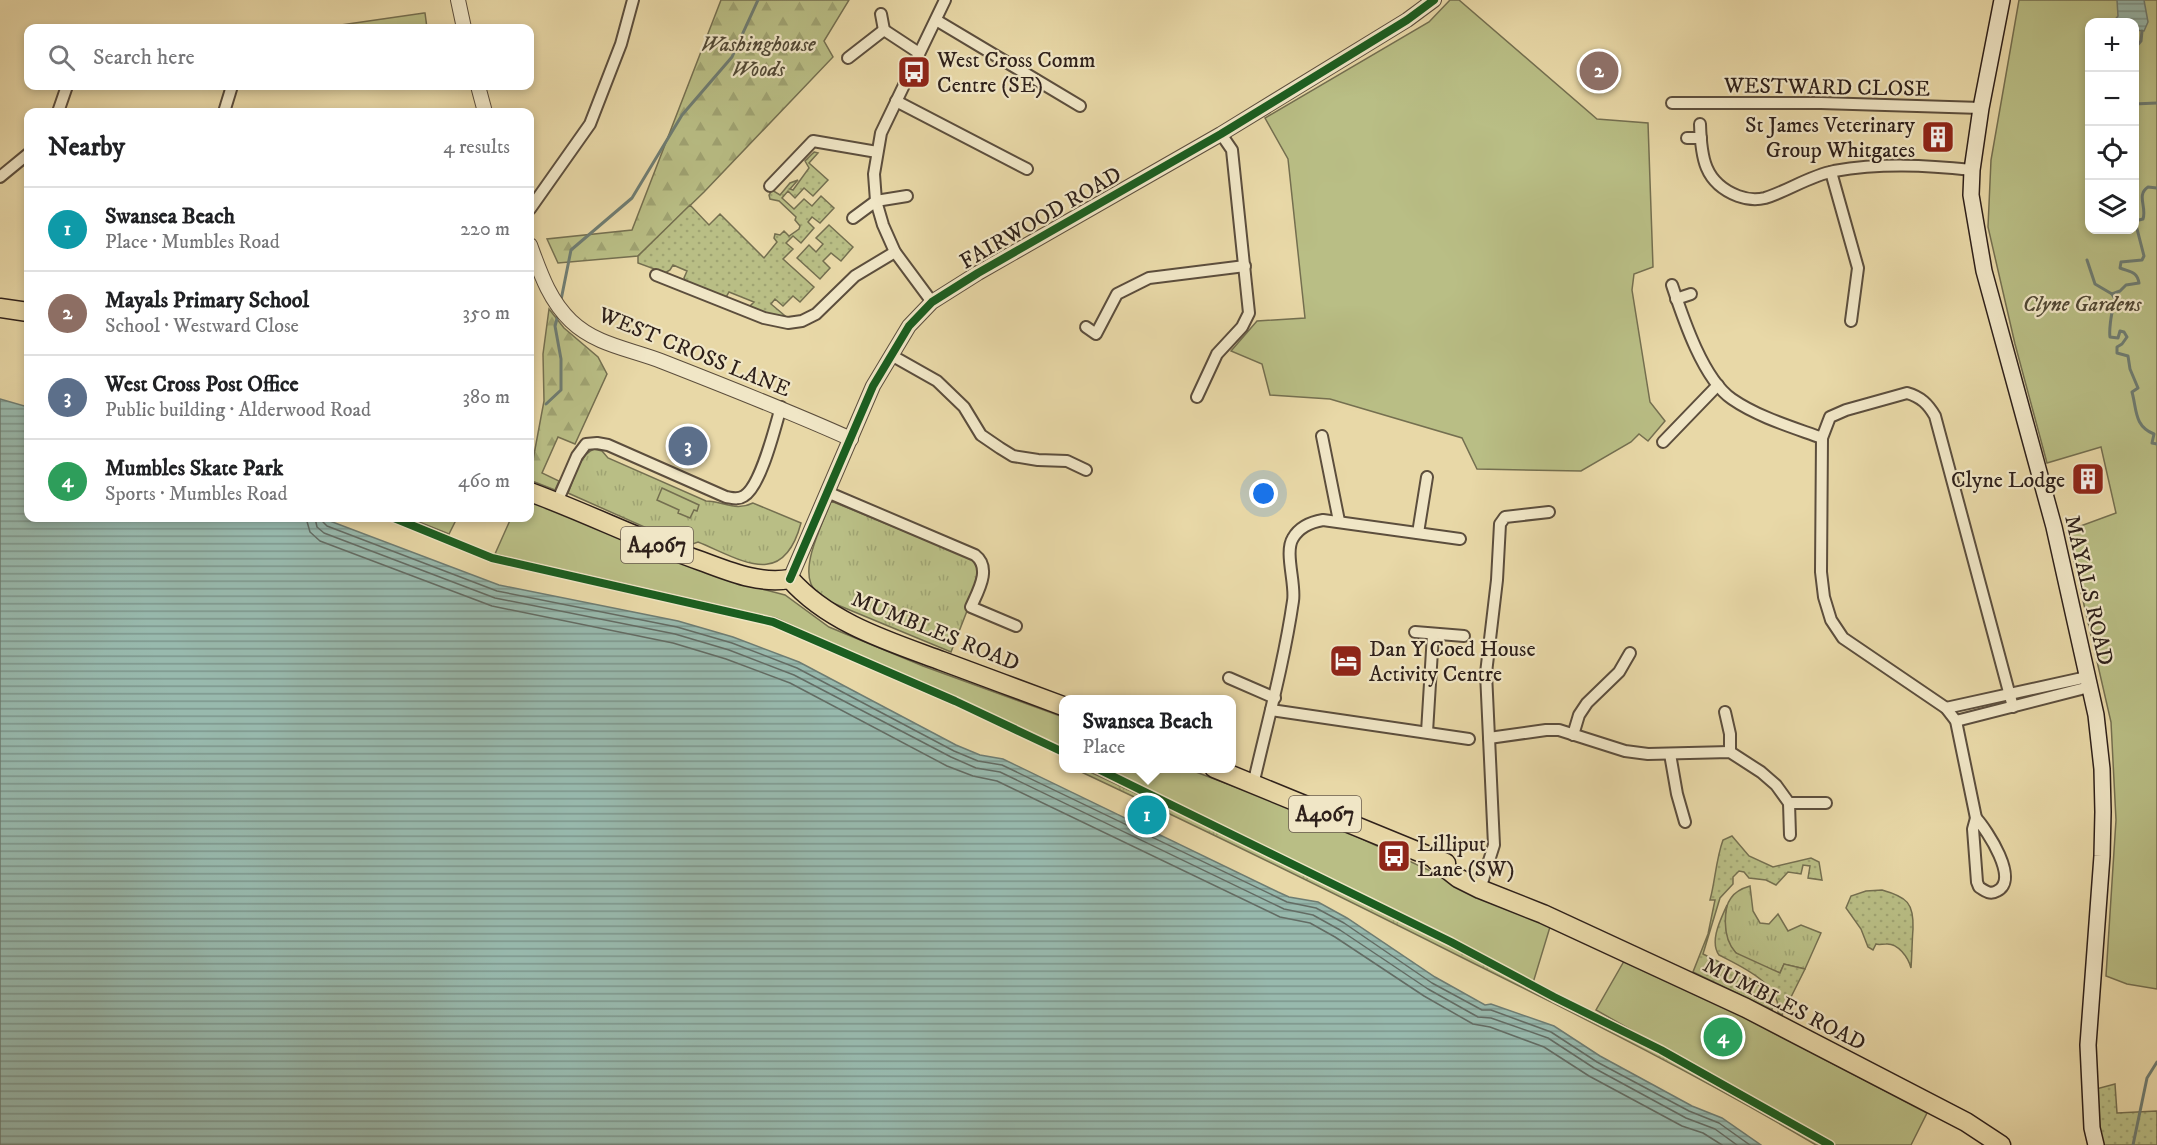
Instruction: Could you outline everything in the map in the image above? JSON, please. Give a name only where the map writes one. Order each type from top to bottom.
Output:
[{"type":"main road","name":"MAYALS ROAD","points":[[2002,0],[1972,170],[1971,195],[1984,271],[2054,527],[2096,715],[2102,769],[2102,856],[2088,1045],[2092,1128],[2096,1145]]},
{"type":"main road","points":[[0,308],[24,311]]},
{"type":"main road","name":"A4067","points":[[534,494],[671,551],[748,578],[772,581],[790,579]]},
{"type":"main road","name":"MUMBLES ROAD","points":[[790,579],[801,591],[835,616],[868,634],[1059,705]]},
{"type":"main road","name":"MUMBLES ROAD","points":[[1225,773],[1435,860],[1463,868],[1482,884],[1746,1008],[1966,1122],[2001,1145]]},
{"type":"main road","name":"MAYALS ROAD","points":[[2089,1145],[2092,1128]]},
{"type":"street","points":[[458,0],[463,24]]},
{"type":"street","points":[[534,203],[590,124],[621,44],[633,0]]},
{"type":"street","points":[[932,302],[895,252],[883,225],[876,201],[874,174],[881,133],[945,0]]},
{"type":"street","name":"FAIRWOOD ROAD","points":[[790,579],[873,386],[909,326],[932,302],[978,273],[1221,134],[1407,20],[1434,0]]},
{"type":"street","points":[[881,14],[884,30],[920,53]]},
{"type":"street","points":[[936,20],[1080,106]]},
{"type":"street","points":[[848,58],[884,30]]},
{"type":"street","points":[[59,108],[66,90]]},
{"type":"street","points":[[225,108],[231,90]]},
{"type":"street","points":[[479,90],[483,108]]},
{"type":"street","points":[[896,101],[1028,169]]},
{"type":"street","name":"WESTWARD CLOSE","points":[[1672,104],[1821,103],[1982,108]]},
{"type":"street","points":[[1700,124],[1705,164],[1714,183],[1745,198],[1764,198],[1831,172],[1893,164],[1972,170]]},
{"type":"street","points":[[1197,397],[1217,354],[1242,327],[1249,313],[1232,150],[1221,134]]},
{"type":"street","points":[[1687,138],[1701,138]]},
{"type":"street","points":[[770,186],[813,141],[877,152]]},
{"type":"street","points":[[0,177],[24,156]]},
{"type":"street","points":[[1831,172],[1858,268],[1851,321]]},
{"type":"street","points":[[853,218],[876,201],[907,196]]},
{"type":"street","points":[[656,275],[764,318],[788,323],[802,321],[816,314],[855,276],[895,252]]},
{"type":"street","name":"WEST CROSS LANE","points":[[534,258],[548,291],[570,320],[593,337],[605,343],[655,358],[782,408],[851,439]]},
{"type":"street","points":[[1086,327],[1096,334],[1117,294],[1149,278],[1245,266]]},
{"type":"street","points":[[1672,285],[1698,352],[1718,385],[1730,398],[1749,409],[1822,438]]},
{"type":"street","points":[[1676,298],[1691,294]]},
{"type":"street","points":[[891,355],[937,381],[964,407],[981,435],[1013,456],[1067,461],[1086,470]]},
{"type":"street","points":[[1663,442],[1718,385]]},
{"type":"street","points":[[1976,818],[1984,826],[2006,876],[2004,884],[1998,891],[1991,893],[1979,887],[1977,882],[1973,829],[1976,818],[1956,721],[1946,708],[1843,638],[1831,620],[1824,597],[1821,572],[1822,438],[1830,417],[1839,412],[1907,393],[1916,395],[1928,403],[1935,416],[2013,706]]},
{"type":"street","points":[[556,502],[577,456],[586,444],[597,443],[608,445],[726,497],[737,499],[750,491],[764,462],[782,408]]},
{"type":"street","points":[[1322,436],[1339,521]]},
{"type":"street","points":[[1418,533],[1427,477]]},
{"type":"street","points":[[827,492],[980,558],[984,571],[970,611],[1016,626]]},
{"type":"street","points":[[1482,884],[1494,845],[1486,673],[1497,580],[1500,524],[1505,517],[1549,512]]},
{"type":"street","points":[[1253,785],[1275,698],[1294,598],[1290,549],[1292,538],[1309,522],[1323,520],[1460,539]]},
{"type":"street","points":[[1415,632],[1464,636]]},
{"type":"street","points":[[1427,732],[1433,634]]},
{"type":"street","points":[[1573,735],[1579,715],[1587,703],[1619,672],[1630,653]]},
{"type":"street","points":[[1229,678],[1275,698]]},
{"type":"street","points":[[1946,708],[2010,694],[2088,682]]},
{"type":"street","points":[[1956,721],[2088,682]]},
{"type":"street","points":[[1271,710],[1469,739]]},
{"type":"street","points":[[1725,712],[1730,734],[1730,752]]},
{"type":"street","points":[[1489,738],[1558,730],[1626,751],[1648,754],[1730,752],[1761,772],[1776,785],[1789,803],[1790,835]]},
{"type":"street","points":[[1670,754],[1685,822]]},
{"type":"street","points":[[1789,803],[1826,803]]},
{"type":"green space","name":"Washinghouse Woods","points":[[721,0],[849,0],[824,41],[833,57],[704,192],[638,256],[558,263],[547,239],[632,230]]},
{"type":"green space","points":[[1450,0],[1459,0],[1597,119],[1648,123],[1653,267],[1634,274],[1632,290],[1650,402],[1665,421],[1648,441],[1639,434],[1631,442],[1581,471],[1477,469],[1462,438],[1330,399],[1270,395],[1262,364],[1231,351],[1257,321],[1305,318],[1288,159],[1265,118],[1429,22]]},
{"type":"green space","name":"Clyne Gardens","points":[[2019,0],[2157,0],[2157,989],[2127,984],[2106,976],[2116,820],[2111,722],[2067,531],[2116,513],[2101,447],[2047,463],[2015,344],[1988,227],[1991,160]]},
{"type":"green space","points":[[424,13],[426,24],[348,24]]},
{"type":"green space","points":[[814,152],[818,153],[809,163],[828,180],[813,196],[804,188],[795,198],[788,191],[782,198],[794,209],[804,199],[812,206],[821,196],[834,208],[820,223],[812,217],[808,222],[814,228],[801,243],[793,236],[786,243],[793,249],[783,259],[814,287],[800,302],[793,296],[783,306],[775,299],[771,304],[790,320],[752,311],[750,306],[754,302],[729,292],[725,299],[688,285],[684,278],[687,271],[673,265],[665,273],[638,263],[638,256],[690,205],[709,225],[720,214],[764,258],[777,242],[774,238],[775,234],[780,235],[784,231],[789,236],[800,226],[795,220],[796,217],[779,201],[770,199],[769,195],[772,190],[780,195],[790,183],[798,180],[790,189],[793,190],[809,168],[805,161]]},
{"type":"green space","points":[[829,225],[853,247],[841,261],[831,253],[823,261],[830,268],[820,279],[797,258],[809,245],[816,252],[823,244],[816,238]]},
{"type":"green space","points":[[549,309],[564,328],[598,357],[607,374],[575,444],[558,437],[542,473],[559,481],[555,490],[534,482],[534,455],[544,401],[543,354]]},
{"type":"green space","points":[[594,449],[602,451],[608,458],[706,501],[735,506],[753,503],[801,523],[793,544],[784,557],[772,563],[745,562],[698,542],[687,546],[568,493],[584,456]]},
{"type":"green space","points":[[662,488],[699,505],[697,511],[694,510],[690,518],[657,500]]},
{"type":"green space","points":[[534,501],[743,584],[785,595],[829,627],[923,666],[1059,716],[1059,747],[776,618],[495,554],[509,522],[534,522]]},
{"type":"green space","points":[[831,501],[972,559],[981,575],[951,652],[828,601],[814,589],[809,575],[811,554]]},
{"type":"green space","points":[[419,522],[455,522],[449,534]]},
{"type":"green space","points":[[1083,773],[1093,773],[1257,850],[1643,1043],[1823,1145],[1816,1145],[1690,1074],[1561,1007]]},
{"type":"green space","points":[[1110,773],[1199,773],[1313,816],[1550,927],[1533,983],[1436,930]]},
{"type":"green space","points":[[1732,836],[1749,856],[1773,867],[1811,858],[1819,862],[1822,880],[1808,878],[1810,866],[1803,865],[1801,874],[1788,872],[1776,885],[1766,880],[1749,878],[1744,872],[1739,871],[1733,877],[1733,884],[1720,898],[1703,954],[1758,984],[1771,1001],[1772,1010],[1693,972],[1708,934],[1715,900],[1710,900],[1723,840]]},
{"type":"green space","points":[[1750,886],[1753,911],[1760,923],[1769,924],[1778,914],[1788,931],[1801,925],[1821,933],[1805,969],[1784,964],[1780,973],[1744,958],[1730,946],[1725,925],[1728,903],[1737,892]]},
{"type":"green space","points":[[1882,890],[1898,895],[1910,907],[1913,920],[1911,968],[1908,959],[1895,946],[1876,944],[1873,950],[1868,947],[1861,929],[1846,908],[1851,896],[1866,891]]},
{"type":"green space","points":[[1727,905],[1726,930],[1729,942],[1736,953],[1780,973],[1784,964],[1805,969],[1782,1015],[1778,1013],[1777,1003],[1767,985],[1758,977],[1719,955],[1716,949],[1719,923]]},
{"type":"green space","points":[[1627,956],[1927,1113],[1911,1145],[1834,1145],[1596,1010]]},
{"type":"green space","points":[[2115,1084],[2117,1113],[2157,1111],[2157,1145],[2102,1145],[2098,1131],[2096,1089]]},
{"type":"water","points":[[2117,0],[2144,0],[2148,22],[2144,31],[2139,30],[2139,18],[2116,18]]},
{"type":"water","points":[[0,399],[24,406],[24,522],[333,522],[499,585],[678,621],[733,637],[799,662],[956,745],[980,755],[1003,759],[1289,897],[1318,902],[1347,918],[1435,977],[1485,1005],[1491,1004],[1554,1026],[1600,1056],[1692,1106],[1722,1118],[1761,1145],[0,1145]]},
{"type":"waterway","points":[[561,300],[571,250],[632,198],[682,115],[732,57],[758,0]]},
{"type":"waterway","points":[[2139,43],[2142,31]]},
{"type":"waterway","points":[[2139,104],[2157,103]]},
{"type":"waterway","points":[[2087,260],[2095,284],[2112,294],[2120,291],[2126,285],[2139,283],[2135,274],[2120,268],[2121,262],[2142,260],[2144,256],[2135,221],[2143,219],[2142,197],[2145,190],[2148,187],[2157,188]]},
{"type":"waterway","points":[[2112,294],[2118,304],[2112,312],[2110,337],[2118,338],[2120,331],[2124,332],[2127,337],[2117,347],[2117,353],[2128,356],[2130,369],[2138,388],[2132,392],[2137,417],[2143,427],[2154,434],[2152,443],[2157,444]]},
{"type":"waterway","points":[[546,404],[561,390],[561,359],[555,326],[558,315]]},
{"type":"waterway","points":[[2133,1145],[2147,1078],[2157,1062]]},
{"type":"cycle path","points":[[790,579],[873,386],[909,326],[932,302],[978,273],[1221,134],[1407,20],[1434,0]]},
{"type":"cycle path","points":[[404,522],[492,558],[773,622],[955,701],[1059,750]]},
{"type":"cycle path","points":[[1106,773],[1451,942],[1554,997],[1661,1050],[1830,1145]]},
{"type":"place","name":"Mayals Primary School","points":[[1599,71]]},
{"type":"place","name":"West Cross Comm Centre (SE)","points":[[914,72]]},
{"type":"place","name":"St James Veterinary Group Whitgates","points":[[1938,137]]},
{"type":"place","name":"West Cross Post Office","points":[[688,446]]},
{"type":"place","name":"Clyne Lodge","points":[[2088,479]]},
{"type":"place","name":"Dan Y Coed House Activity Centre","points":[[1346,661]]},
{"type":"place","name":"Swansea Beach","points":[[1147,815]]},
{"type":"place","name":"Lilliput Lane (SW)","points":[[1394,856]]},
{"type":"place","name":"Mumbles Skate Park","points":[[1723,1037]]}]
